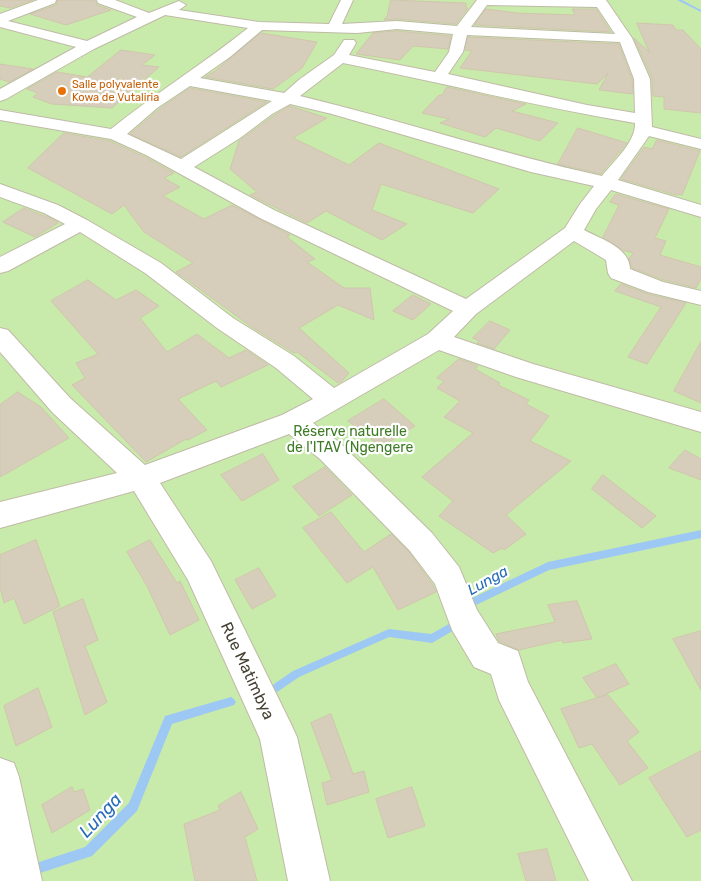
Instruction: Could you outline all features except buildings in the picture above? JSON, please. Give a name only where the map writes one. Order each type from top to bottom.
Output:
[{"type":"street","points":[[0,21],[50,0]]},
{"type":"street","points":[[103,0],[148,17]]},
{"type":"street","points":[[0,96],[89,46],[148,17],[191,0]]},
{"type":"street","points":[[334,27],[347,0]]},
{"type":"street","points":[[0,515],[141,478],[292,422],[332,402],[437,340],[468,310],[573,232],[587,208],[607,184],[644,124],[642,79],[625,38],[601,2],[483,1],[461,31],[456,52],[439,77]]},
{"type":"street","points":[[0,10],[14,14]]},
{"type":"street","points":[[163,11],[259,26],[357,29],[379,25],[461,31],[625,38]]},
{"type":"street","points":[[0,21],[89,46]]},
{"type":"street","points":[[115,135],[151,105],[225,54],[259,26]]},
{"type":"street","points":[[181,167],[234,134],[266,110],[287,99],[306,82],[340,58],[357,29]]},
{"type":"street","points":[[340,58],[439,77],[587,110],[644,124],[701,144]]},
{"type":"street","points":[[185,80],[337,110],[538,168],[607,184],[701,211]]},
{"type":"street","points":[[0,116],[115,135],[181,167],[267,214],[468,310]]},
{"type":"street","points":[[0,190],[51,209],[80,224],[153,268],[225,323],[285,362],[332,402]]},
{"type":"street","points":[[0,266],[80,224]]},
{"type":"street","points":[[573,232],[614,255],[619,262],[619,273],[656,287],[701,298]]},
{"type":"street","name":"Rue Matimbya","points":[[0,336],[61,405],[141,478],[200,571],[278,738],[309,881]]},
{"type":"street","points":[[437,340],[525,371],[701,422]]},
{"type":"street","points":[[292,422],[330,451],[421,542],[448,577],[464,619],[486,655],[506,663],[512,687],[612,881]]},
{"type":"street","points":[[0,777],[21,881]]},
{"type":"green space","name":"Réserve naturelle de l'ITAV (Ngengere","points":[[0,0],[701,0],[701,881],[0,881]]},
{"type":"waterway","points":[[679,0],[701,11]]},
{"type":"waterway","name":"Lunga","points":[[469,608],[471,603],[548,566],[701,534]]},
{"type":"waterway","name":"Lunga","points":[[277,687],[296,674],[389,633],[432,639],[458,623]]},
{"type":"waterway","name":"Lunga","points":[[31,870],[88,852],[133,807],[169,720],[231,702]]},
{"type":"place","name":"Salle polyvalente Kowa de Vutaliria","points":[[62,91]]}]
